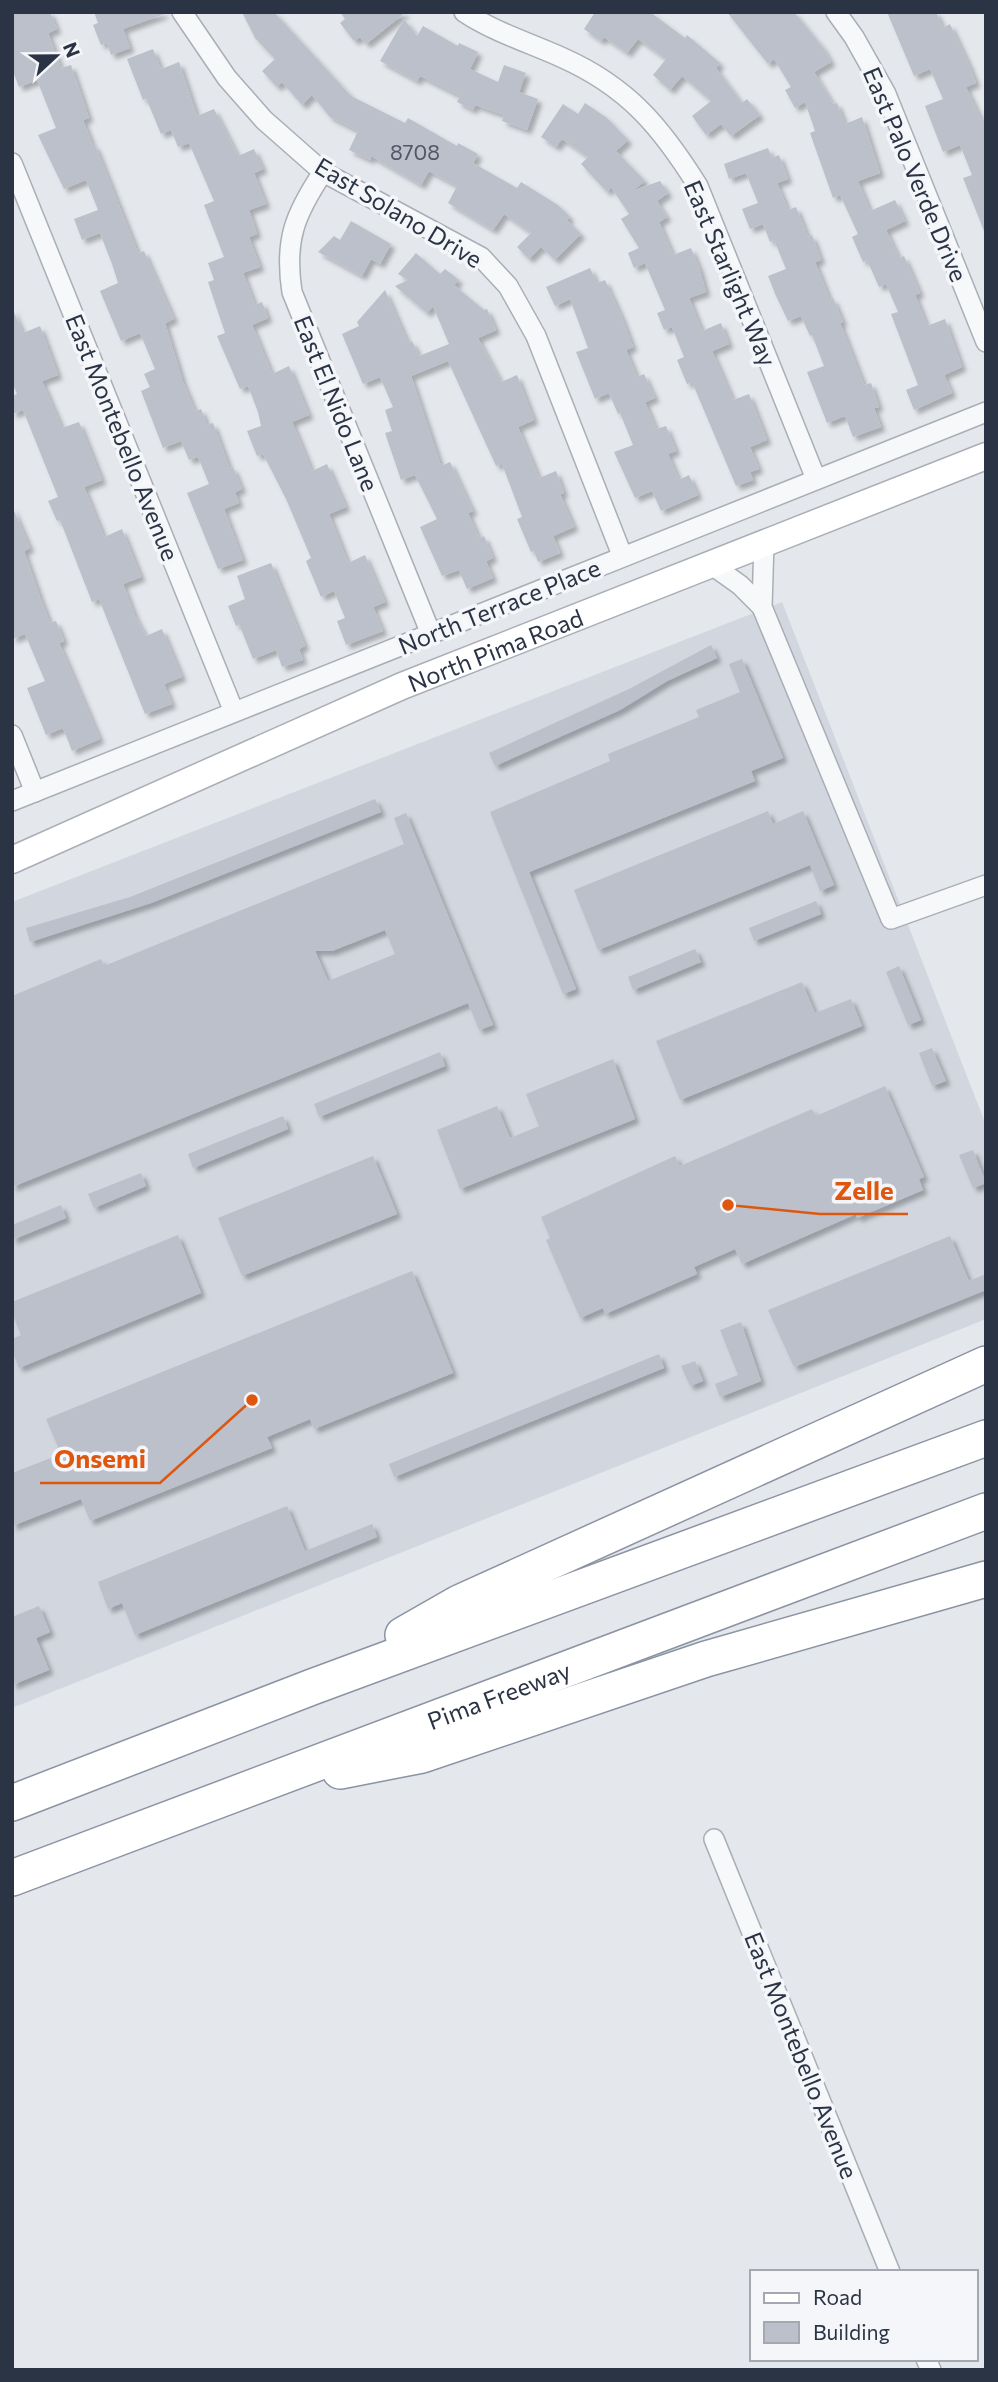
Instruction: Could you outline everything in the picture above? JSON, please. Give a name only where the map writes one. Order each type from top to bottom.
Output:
[{"type":"highway","points":[[312,1687],[459,1603],[986,1364]]},
{"type":"highway","points":[[12,1803],[312,1687],[986,1438]]},
{"type":"highway","name":"Pima Freeway","points":[[12,1878],[986,1511]]},
{"type":"highway","points":[[237,1792],[422,1755],[681,1667],[986,1579]]},
{"type":"main road","name":"North Pima Road","points":[[12,860],[402,686],[986,456]]},
{"type":"street","name":"East Solano Drive","points":[[183,12],[227,78],[264,120],[323,172],[481,257],[508,286],[536,337],[622,555]]},
{"type":"street","name":"East Starlight Way","points":[[464,12],[604,79],[645,112],[673,146],[698,186],[816,479]]},
{"type":"street","name":"East Palo Verde Drive","points":[[836,12],[854,37],[886,94],[986,342]]},
{"type":"street","name":"East Montebello Avenue","points":[[12,163],[234,712]]},
{"type":"street","name":"East El Nido Lane","points":[[323,172],[298,213],[290,239],[288,263],[292,292],[431,634]]},
{"type":"street","name":"North Terrace Place","points":[[12,801],[622,555],[986,412]]},
{"type":"street","points":[[762,607],[764,542]]},
{"type":"street","points":[[709,563],[740,585],[762,607],[891,919],[986,885]]},
{"type":"street","points":[[12,735],[35,792]]},
{"type":"street","name":"East Montebello Avenue","points":[[713,1839],[889,2270]]},
{"type":"shaded area","points":[[782,602],[986,1125],[986,1319],[12,1708],[12,902]]},
{"type":"building","points":[[12,12],[50,12],[57,29],[48,33],[61,68],[71,65],[89,118],[83,120],[93,146],[95,145],[138,253],[144,251],[174,319],[165,323],[183,382],[195,411],[201,409],[207,425],[213,423],[230,469],[233,467],[242,489],[235,492],[239,503],[224,509],[243,560],[218,569],[187,493],[209,484],[198,457],[189,460],[181,441],[163,448],[141,391],[150,387],[144,374],[155,369],[140,333],[121,341],[100,291],[118,283],[112,264],[100,233],[82,240],[74,219],[98,210],[86,180],[64,189],[38,135],[56,128],[37,80],[19,87],[12,69]]},
{"type":"building","points":[[94,12],[164,14],[123,29],[130,48],[111,55],[107,43],[101,45],[93,25],[98,23]]},
{"type":"building","points":[[242,12],[274,12],[351,96],[405,123],[408,118],[457,146],[458,143],[478,154],[473,163],[517,188],[521,182],[558,205],[570,217],[567,220],[581,234],[555,260],[541,247],[529,259],[517,247],[531,233],[504,214],[493,230],[448,203],[457,186],[429,171],[421,185],[371,156],[370,160],[349,150],[358,131],[330,117],[312,95],[302,105],[282,82],[277,87],[262,71],[275,59],[255,38]]},
{"type":"building","points":[[340,12],[406,12],[366,44],[360,37],[354,41],[340,23],[345,19]]},
{"type":"building","points":[[595,12],[650,12],[685,38],[687,35],[720,63],[716,68],[742,103],[747,99],[760,115],[731,136],[721,124],[706,135],[692,116],[711,101],[682,76],[670,90],[653,75],[666,59],[638,39],[627,53],[604,37],[601,41],[584,29]]},
{"type":"building","points":[[727,12],[794,12],[824,49],[831,62],[814,72],[833,104],[837,103],[845,124],[862,117],[880,173],[858,181],[870,211],[895,200],[905,221],[886,230],[899,258],[904,256],[920,293],[915,295],[927,326],[945,319],[962,367],[944,375],[952,393],[914,410],[906,390],[918,385],[891,314],[898,312],[886,284],[879,287],[867,260],[863,262],[852,237],[858,234],[840,195],[833,198],[810,133],[815,131],[805,102],[795,108],[785,90],[791,87],[774,59],[768,64]]},
{"type":"building","points":[[887,12],[936,12],[943,28],[950,24],[969,65],[976,83],[966,87],[986,130],[986,236],[963,178],[972,175],[960,145],[943,152],[925,106],[943,99],[930,69],[914,76]]},
{"type":"building","points":[[404,19],[417,36],[423,26],[458,46],[459,43],[478,52],[470,69],[498,82],[504,65],[526,73],[519,92],[538,99],[527,130],[502,121],[504,115],[475,105],[473,110],[457,102],[460,96],[420,76],[417,81],[380,61]]},
{"type":"building","points":[[153,49],[161,69],[179,62],[197,116],[214,109],[238,156],[254,149],[263,169],[254,173],[266,204],[249,210],[257,234],[249,237],[260,267],[243,273],[255,305],[262,302],[268,318],[252,325],[272,374],[289,366],[309,415],[292,422],[312,471],[327,464],[346,507],[329,514],[348,563],[365,555],[385,602],[373,607],[383,631],[346,645],[337,621],[345,618],[334,591],[321,597],[306,561],[311,558],[286,499],[263,454],[257,456],[247,431],[261,426],[258,412],[248,386],[240,389],[217,336],[225,333],[208,282],[214,280],[208,263],[224,257],[204,205],[214,201],[189,143],[178,147],[171,130],[161,134],[146,98],[143,100],[127,59]]},
{"type":"building","points":[[585,103],[607,118],[628,140],[616,151],[645,181],[632,191],[660,181],[668,193],[657,201],[667,217],[659,222],[673,255],[691,248],[699,267],[706,292],[689,298],[702,331],[721,323],[729,344],[712,351],[733,400],[749,394],[767,440],[750,447],[759,469],[750,472],[753,480],[736,486],[692,382],[687,384],[677,360],[684,357],[672,327],[664,330],[657,313],[665,310],[645,263],[634,268],[628,253],[639,248],[621,219],[629,214],[611,187],[607,192],[581,164],[588,157],[562,139],[556,147],[541,137],[563,104],[578,114]]},
{"type":"building","points":[[768,148],[772,158],[779,155],[788,179],[777,183],[788,210],[796,207],[808,237],[812,235],[821,260],[815,262],[830,300],[833,298],[843,322],[840,323],[864,385],[871,383],[879,407],[874,408],[881,427],[853,437],[845,416],[827,423],[807,372],[824,366],[812,335],[810,336],[801,316],[788,321],[768,276],[786,269],[774,240],[770,242],[763,224],[750,229],[742,209],[758,203],[746,173],[729,179],[724,164]]},
{"type":"building","points":[[351,221],[391,244],[380,264],[371,259],[362,276],[318,252],[334,236],[340,240]]},
{"type":"building","points":[[416,253],[440,274],[445,269],[459,280],[454,285],[484,310],[487,309],[496,330],[478,338],[501,382],[517,375],[534,420],[518,427],[539,478],[556,471],[564,493],[560,494],[574,527],[553,536],[560,553],[538,562],[517,519],[522,517],[502,464],[496,466],[448,361],[411,376],[441,466],[450,462],[473,511],[468,513],[479,538],[484,536],[493,558],[486,561],[493,578],[467,589],[459,570],[442,576],[420,527],[437,519],[415,475],[401,480],[385,433],[392,431],[385,410],[393,407],[380,377],[363,384],[342,334],[359,326],[357,322],[385,290],[408,343],[412,341],[419,356],[449,344],[433,306],[427,313],[395,286],[408,280],[398,274]]},
{"type":"building","points":[[590,268],[597,283],[605,280],[622,318],[633,347],[626,350],[637,377],[644,374],[655,398],[645,402],[656,429],[666,426],[676,451],[668,454],[679,480],[689,475],[698,495],[661,511],[652,491],[635,498],[614,452],[633,445],[620,413],[618,414],[609,393],[595,399],[576,352],[588,348],[570,299],[555,306],[546,287]]},
{"type":"building","points":[[12,308],[23,333],[40,326],[58,375],[42,381],[62,428],[79,422],[102,480],[84,487],[104,537],[122,529],[141,577],[123,584],[135,616],[146,636],[162,629],[182,677],[164,684],[172,704],[145,714],[99,599],[92,602],[60,520],[57,521],[48,501],[58,497],[23,410],[12,414],[12,396],[17,394],[12,382]]},
{"type":"building","points":[[12,506],[30,548],[24,551],[40,597],[50,623],[56,621],[64,641],[59,643],[100,739],[72,751],[63,728],[46,735],[27,688],[45,681],[25,634],[12,639]]},
{"type":"building","points":[[271,563],[305,646],[299,649],[303,660],[282,667],[276,650],[253,659],[239,624],[236,626],[228,606],[245,599],[237,576]]},
{"type":"building","points":[[711,645],[717,658],[667,681],[620,710],[495,766],[489,753],[629,689]]},
{"type":"building","points":[[742,659],[783,758],[751,771],[755,781],[529,872],[576,989],[563,994],[490,812],[610,761],[608,754],[699,717],[696,710],[740,692],[729,664]]},
{"type":"building","points":[[375,799],[381,812],[151,903],[30,942],[26,928],[130,897]]},
{"type":"building","points":[[768,811],[773,824],[803,811],[834,885],[820,891],[810,865],[598,950],[574,890]]},
{"type":"building","points":[[406,813],[493,1025],[479,1030],[468,1003],[12,1187],[12,996],[101,959],[104,966],[404,844],[394,818]],"holes":[[[385,930],[395,954],[328,981],[315,951],[332,951]]]},
{"type":"building","points":[[816,901],[821,914],[754,941],[749,928]]},
{"type":"building","points":[[695,949],[701,962],[633,990],[628,977]]},
{"type":"building","points":[[899,966],[921,1020],[908,1025],[886,972]]},
{"type":"building","points":[[802,982],[815,1013],[851,999],[862,1026],[680,1100],[656,1041]]},
{"type":"building","points":[[932,1048],[946,1081],[932,1086],[919,1053]]},
{"type":"building","points":[[440,1052],[445,1066],[319,1117],[314,1104]]},
{"type":"building","points":[[613,1059],[635,1119],[460,1189],[437,1130],[497,1106],[510,1138],[539,1126],[526,1094]]},
{"type":"building","points":[[885,1086],[924,1177],[919,1179],[923,1190],[857,1218],[856,1214],[742,1264],[735,1249],[694,1267],[697,1274],[605,1314],[603,1308],[580,1318],[546,1240],[550,1238],[541,1217],[675,1156],[680,1166],[812,1109],[816,1116]]},
{"type":"building","points":[[283,1116],[288,1129],[193,1168],[188,1154]]},
{"type":"building","points":[[973,1150],[986,1183],[973,1188],[959,1155]]},
{"type":"building","points":[[373,1156],[397,1214],[242,1276],[218,1218]]},
{"type":"building","points":[[141,1173],[146,1186],[94,1208],[88,1194]]},
{"type":"building","points":[[61,1205],[66,1218],[12,1240],[12,1225]]},
{"type":"building","points":[[178,1235],[201,1293],[19,1368],[12,1351],[12,1339],[21,1335],[12,1313],[12,1302]]},
{"type":"building","points":[[950,1236],[969,1281],[986,1274],[986,1290],[794,1367],[768,1310]]},
{"type":"building","points":[[412,1271],[453,1373],[314,1429],[310,1419],[267,1437],[272,1448],[90,1521],[81,1499],[12,1526],[12,1473],[61,1454],[46,1419]]},
{"type":"building","points":[[741,1322],[761,1381],[720,1397],[715,1384],[738,1375],[720,1330]]},
{"type":"building","points":[[659,1354],[664,1368],[394,1477],[389,1464]]},
{"type":"building","points":[[695,1361],[703,1381],[690,1386],[681,1366]]},
{"type":"building","points":[[287,1506],[305,1551],[372,1524],[377,1537],[135,1635],[122,1603],[108,1609],[98,1582]]},
{"type":"building","points":[[39,1606],[50,1632],[36,1638],[49,1670],[12,1685],[12,1617]]},
{"type":"place","name":"Zelle","points":[[728,1205]]},
{"type":"place","name":"Onsemi","points":[[252,1400]]}]
